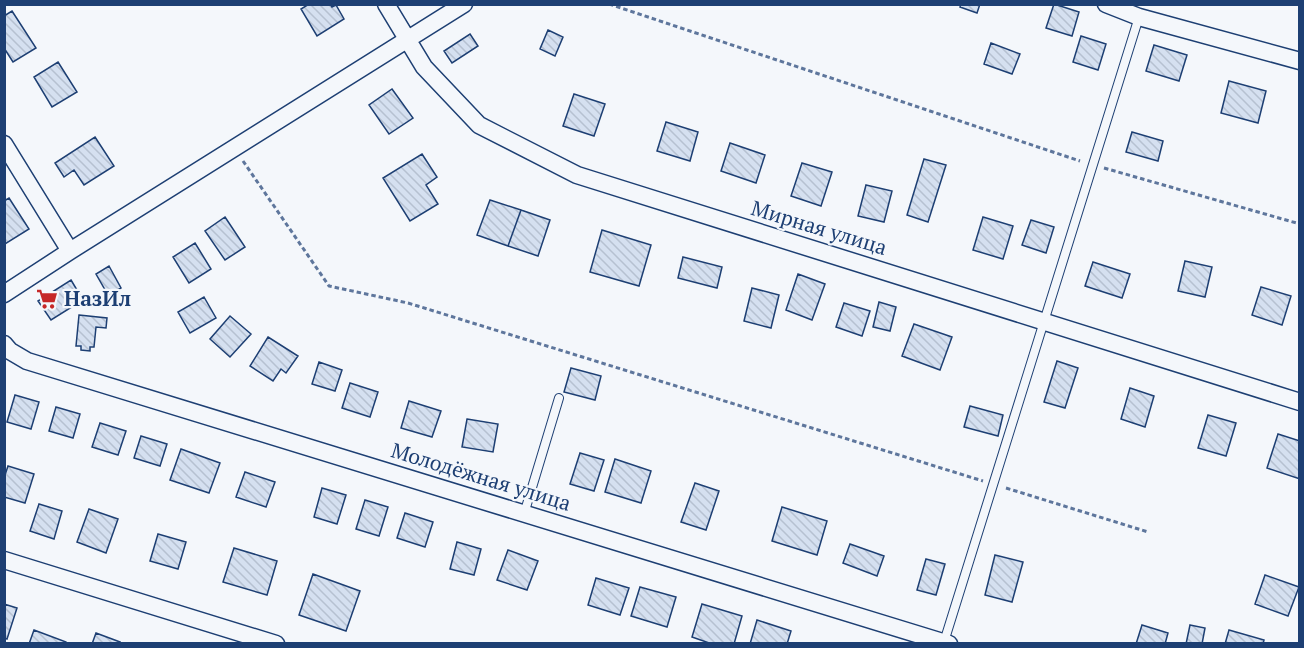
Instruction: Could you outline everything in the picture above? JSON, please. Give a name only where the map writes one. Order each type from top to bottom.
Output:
[{"type":"street","name":"Мирная улица","points":[[386,4],[424,67],[479,125],[577,175],[1299,402]]},
{"type":"street","points":[[4,294],[464,4]]},
{"type":"street","points":[[1106,4],[1139,17],[1299,61]]},
{"type":"street","points":[[4,144],[70,251]]},
{"type":"street","name":"Молодёжная улица","points":[[4,344],[10,351],[27,361],[942,642]]},
{"type":"street","points":[[4,560],[276,644]]},
{"type":"lane","points":[[942,642],[994,484],[1139,17]]},
{"type":"lane","points":[[524,513],[558,398]]},
{"type":"path","points":[[609,4],[1093,165],[1299,224]]},
{"type":"path","points":[[235,148],[328,286],[408,303],[1148,532]]},
{"type":"building","points":[[309,4],[330,4],[332,7],[336,5],[344,19],[317,36],[301,9]]},
{"type":"building","points":[[961,4],[980,4],[977,13],[960,7]]},
{"type":"building","points":[[1054,4],[1079,12],[1072,36],[1046,28]]},
{"type":"building","points":[[12,11],[36,48],[13,62],[4,48],[4,16]]},
{"type":"building","points":[[548,30],[563,37],[555,56],[540,49]]},
{"type":"building","points":[[470,34],[478,46],[452,63],[444,51]]},
{"type":"building","points":[[1081,36],[1106,44],[1098,70],[1073,62]]},
{"type":"building","points":[[991,43],[1020,54],[1012,74],[984,64]]},
{"type":"building","points":[[1154,45],[1187,55],[1179,81],[1146,71]]},
{"type":"building","points":[[58,62],[77,92],[52,107],[34,77]]},
{"type":"building","points":[[1229,81],[1266,91],[1258,123],[1221,113]]},
{"type":"building","points":[[392,89],[413,118],[389,134],[369,105]]},
{"type":"building","points":[[574,94],[605,104],[594,136],[563,126]]},
{"type":"building","points":[[666,122],[698,132],[690,161],[657,151]]},
{"type":"building","points":[[1132,132],[1163,141],[1158,161],[1126,152]]},
{"type":"building","points":[[95,137],[114,166],[84,185],[74,170],[64,177],[55,163]]},
{"type":"building","points":[[730,143],[765,155],[756,183],[721,171]]},
{"type":"building","points":[[422,154],[437,177],[426,185],[438,204],[410,221],[383,178]]},
{"type":"building","points":[[924,159],[946,165],[928,222],[907,215]]},
{"type":"building","points":[[802,163],[832,172],[821,206],[791,196]]},
{"type":"building","points":[[866,185],[892,191],[884,222],[858,216]]},
{"type":"building","points":[[9,198],[29,229],[5,244],[4,201]]},
{"type":"building","points":[[490,200],[521,210],[508,246],[477,235]]},
{"type":"building","points":[[521,210],[550,220],[538,256],[508,246]]},
{"type":"building","points":[[225,217],[245,247],[225,260],[205,231]]},
{"type":"building","points":[[983,217],[1013,226],[1003,259],[973,250]]},
{"type":"building","points":[[1031,220],[1054,227],[1046,253],[1022,245]]},
{"type":"building","points":[[602,230],[651,245],[639,286],[590,272]]},
{"type":"building","points":[[195,243],[211,269],[189,283],[173,257]]},
{"type":"building","points":[[683,257],[722,267],[717,288],[678,278]]},
{"type":"building","points":[[1185,261],[1212,267],[1205,297],[1178,291]]},
{"type":"building","points":[[1093,262],[1130,274],[1122,298],[1085,286]]},
{"type":"building","points":[[109,266],[121,288],[108,295],[96,274]]},
{"type":"building","points":[[798,274],[825,284],[812,320],[786,310]]},
{"type":"building","points":[[71,280],[83,300],[51,320],[38,301]]},
{"type":"building","points":[[1261,287],[1291,296],[1282,325],[1252,315]]},
{"type":"building","points":[[752,288],[779,295],[771,328],[744,321]]},
{"type":"building","points":[[204,297],[216,318],[190,333],[178,312]]},
{"type":"building","points":[[879,302],[896,307],[890,331],[873,327]]},
{"type":"building","points":[[844,303],[870,311],[862,336],[836,327]]},
{"type":"building","points":[[79,315],[107,318],[106,328],[96,327],[94,347],[90,347],[90,351],[81,350],[81,346],[76,346]]},
{"type":"building","points":[[230,316],[251,334],[230,357],[210,339]]},
{"type":"building","points":[[914,324],[952,337],[940,370],[902,356]]},
{"type":"building","points":[[268,337],[298,356],[286,373],[281,369],[273,381],[250,366]]},
{"type":"building","points":[[1057,361],[1078,368],[1065,408],[1044,402]]},
{"type":"building","points":[[319,362],[342,370],[335,391],[312,384]]},
{"type":"building","points":[[571,368],[601,376],[595,400],[564,392]]},
{"type":"building","points":[[350,383],[378,392],[370,417],[342,408]]},
{"type":"building","points":[[1130,388],[1154,396],[1145,427],[1121,419]]},
{"type":"building","points":[[15,395],[39,402],[31,429],[7,422]]},
{"type":"building","points":[[409,401],[441,411],[432,437],[401,428]]},
{"type":"building","points":[[970,406],[1003,415],[998,436],[964,427]]},
{"type":"building","points":[[56,407],[80,414],[73,438],[49,431]]},
{"type":"building","points":[[1208,415],[1236,423],[1226,456],[1198,448]]},
{"type":"building","points":[[467,419],[498,424],[493,452],[462,447]]},
{"type":"building","points":[[100,423],[126,431],[118,455],[92,447]]},
{"type":"building","points":[[1278,434],[1300,441],[1300,479],[1267,468]]},
{"type":"building","points":[[141,436],[167,444],[160,466],[134,458]]},
{"type":"building","points":[[181,449],[220,463],[209,493],[170,480]]},
{"type":"building","points":[[580,453],[604,460],[594,491],[570,484]]},
{"type":"building","points":[[615,459],[651,471],[641,503],[605,492]]},
{"type":"building","points":[[8,466],[34,474],[25,503],[4,497],[4,478]]},
{"type":"building","points":[[245,472],[275,482],[266,507],[236,497]]},
{"type":"building","points":[[695,483],[719,491],[706,530],[681,522]]},
{"type":"building","points":[[322,488],[346,495],[337,524],[314,517]]},
{"type":"building","points":[[365,500],[388,507],[379,536],[356,529]]},
{"type":"building","points":[[39,504],[62,511],[54,539],[30,531]]},
{"type":"building","points":[[782,507],[827,521],[817,555],[772,541]]},
{"type":"building","points":[[89,509],[118,519],[106,553],[77,542]]},
{"type":"building","points":[[405,513],[433,522],[425,547],[397,538]]},
{"type":"building","points":[[158,534],[186,542],[178,569],[150,561]]},
{"type":"building","points":[[457,542],[481,549],[474,575],[450,569]]},
{"type":"building","points":[[850,544],[884,556],[877,576],[843,563]]},
{"type":"building","points":[[234,548],[277,561],[267,595],[223,582]]},
{"type":"building","points":[[508,550],[538,561],[527,590],[497,580]]},
{"type":"building","points":[[995,555],[1023,562],[1012,602],[985,595]]},
{"type":"building","points":[[926,559],[945,564],[936,595],[917,590]]},
{"type":"building","points":[[313,574],[360,591],[346,631],[299,615]]},
{"type":"building","points":[[1265,575],[1299,587],[1288,616],[1255,604]]},
{"type":"building","points":[[596,578],[629,588],[620,615],[588,605]]},
{"type":"building","points":[[640,587],[676,597],[667,627],[631,616]]},
{"type":"building","points":[[4,604],[17,608],[7,639],[4,638]]},
{"type":"building","points":[[702,604],[742,616],[734,644],[712,644],[692,637]]},
{"type":"building","points":[[757,620],[791,631],[787,644],[750,644]]},
{"type":"building","points":[[1142,625],[1168,633],[1165,644],[1136,644]]},
{"type":"building","points":[[1190,625],[1205,628],[1202,644],[1186,644]]},
{"type":"building","points":[[34,630],[66,642],[66,644],[29,644]]},
{"type":"building","points":[[1229,630],[1264,640],[1263,644],[1225,644]]},
{"type":"building","points":[[96,633],[120,642],[119,644],[92,644]]},
{"type":"place","name":"НазИл","points":[[47,299]]}]
